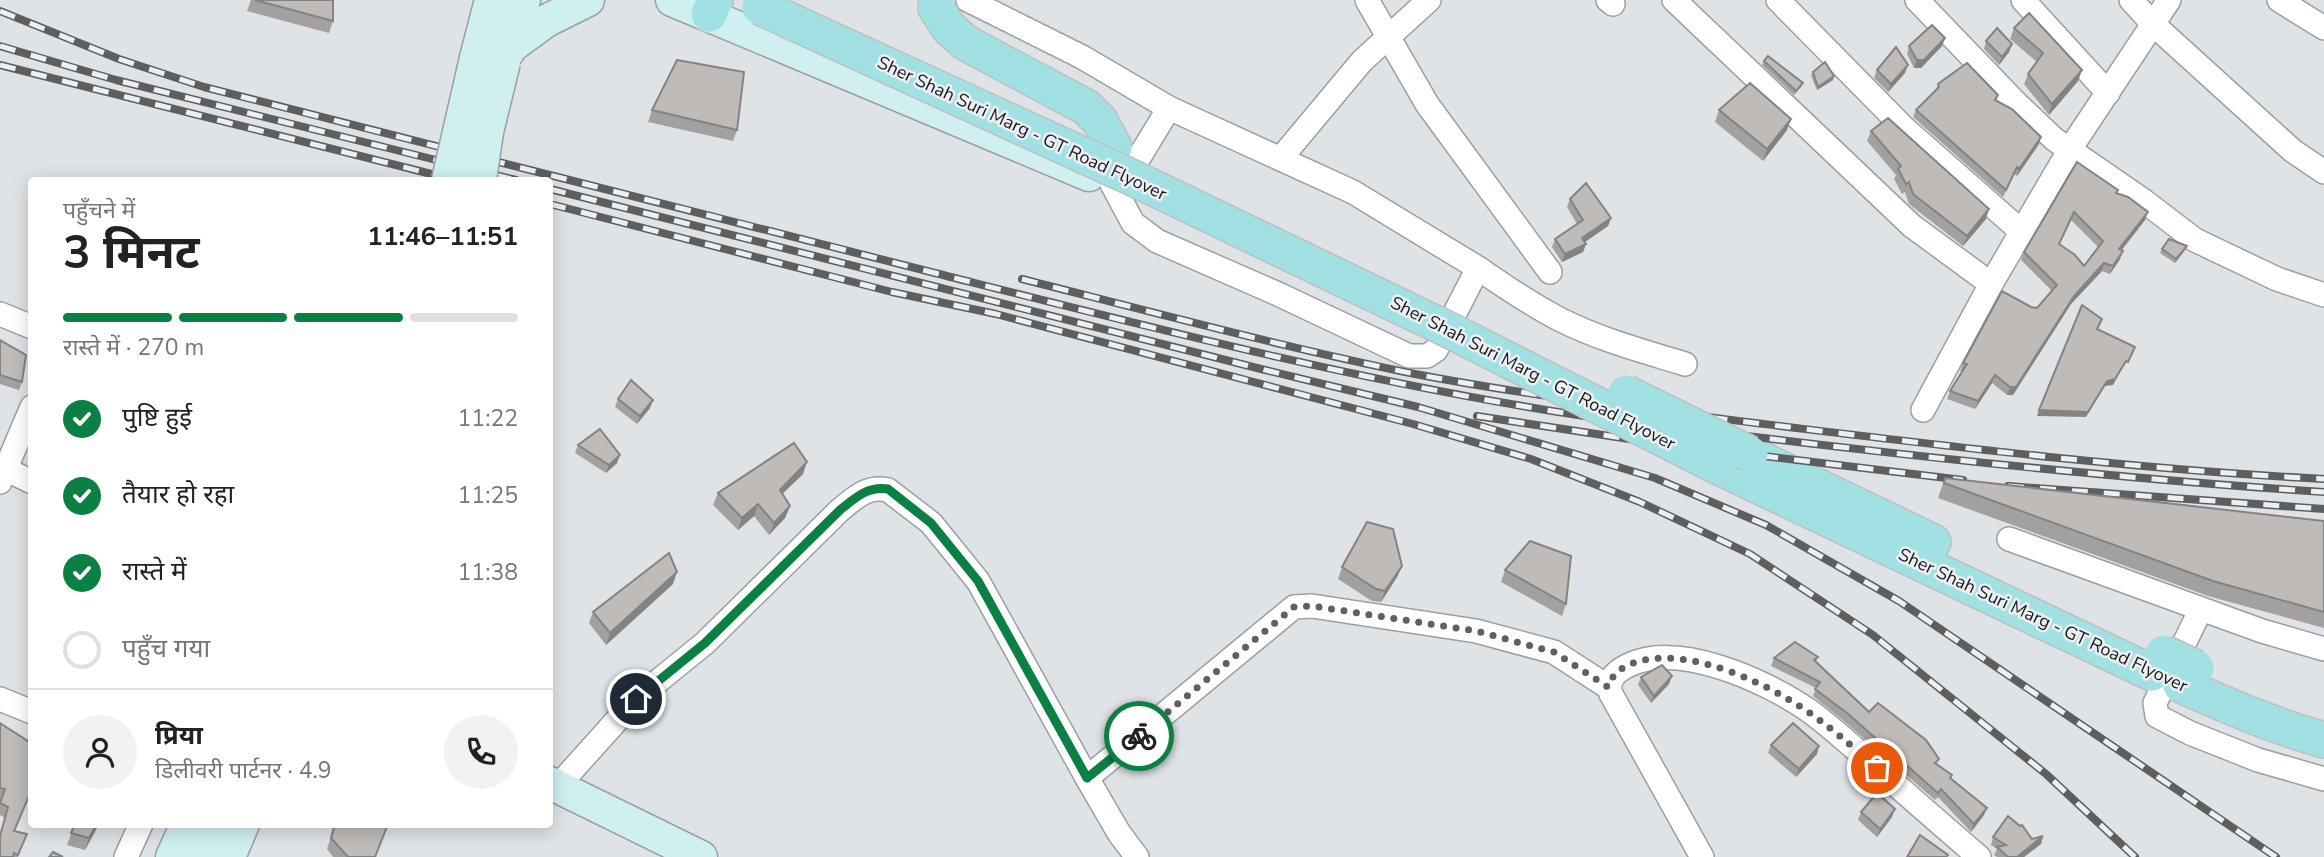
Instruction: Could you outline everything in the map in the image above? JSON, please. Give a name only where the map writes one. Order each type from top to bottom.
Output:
[{"type":"main road","name":"Sher Shah Suri Marg - GT Road Flyover","points":[[744,0],[1158,190],[1449,330],[1717,466],[2140,668],[2248,715],[2324,740]]},
{"type":"main road","name":"Sher Shah Suri Marg - GT Road Flyover","points":[[793,0],[1114,146],[2164,653],[2308,713],[2324,717]]},
{"type":"main road","points":[[951,9],[965,43],[1086,107],[1100,121],[1114,146]]},
{"type":"street","points":[[476,0],[490,38]]},
{"type":"street","points":[[480,177],[488,132],[489,0]]},
{"type":"street","points":[[449,177],[490,38],[524,0]]},
{"type":"street","points":[[490,38],[546,21],[588,0]]},
{"type":"street","points":[[672,0],[712,7],[897,95],[1119,181]]},
{"type":"street","points":[[1367,0],[1427,104],[1550,272]]},
{"type":"street","points":[[1281,158],[1362,61],[1429,0]]},
{"type":"street","points":[[1674,0],[1912,226],[1991,284]]},
{"type":"street","points":[[1778,0],[1905,129],[2022,232]]},
{"type":"street","points":[[1917,0],[2038,125],[2195,240],[2277,279],[2324,295]]},
{"type":"street","points":[[2023,0],[2108,93]]},
{"type":"street","points":[[2131,0],[2154,25],[2293,151],[2324,172]]},
{"type":"street","points":[[1923,410],[1991,284],[2070,149],[2169,0]]},
{"type":"street","points":[[2281,1],[2324,28]]},
{"type":"street","points":[[951,9],[1082,57],[1169,108],[1353,192],[1478,268],[1520,297],[1562,320],[1614,342],[1685,364]]},
{"type":"street","points":[[1119,181],[1169,108]]},
{"type":"street","points":[[1119,181],[1133,223],[1157,241],[1409,356],[1427,356],[1436,349],[1478,268]]},
{"type":"street","points":[[0,314],[28,325]]},
{"type":"street","points":[[28,417],[3,476],[28,481]]},
{"type":"street","points":[[701,857],[553,785],[636,699],[705,643],[840,510],[860,494],[879,488],[888,489],[931,523],[978,581],[1087,778],[1119,833],[1137,857]]},
{"type":"street","points":[[2010,539],[2262,631],[2324,649]]},
{"type":"street","points":[[1087,778],[1294,607],[1312,606],[1476,631],[1554,652],[1608,687],[1618,710],[1702,857]]},
{"type":"street","points":[[2201,609],[2155,703],[2157,716],[2190,733],[2258,760],[2324,779]]},
{"type":"street","points":[[1608,687],[1611,678],[1629,665],[1667,657],[1710,664],[1767,685],[1807,709],[1836,732],[1979,857]]},
{"type":"street","points":[[0,699],[28,710]]},
{"type":"street","points":[[126,857],[139,828]]},
{"type":"street","points":[[172,857],[185,828]]},
{"type":"street","points":[[205,857],[217,828]]},
{"type":"street","points":[[229,857],[241,828]]},
{"type":"building","points":[[255,0],[333,0],[333,21]]},
{"type":"building","points":[[2029,13],[2082,70],[2052,104],[2028,74],[2043,53],[2014,28]]},
{"type":"building","points":[[1932,25],[1945,38],[1924,60],[1917,60],[1909,46]]},
{"type":"building","points":[[1997,28],[2012,44],[2002,57],[1986,41]]},
{"type":"building","points":[[1896,47],[1908,65],[1891,84],[1877,70]]},
{"type":"building","points":[[1768,56],[1803,83],[1796,91],[1764,61]]},
{"type":"building","points":[[677,60],[744,72],[737,130],[652,110]]},
{"type":"building","points":[[1825,62],[1834,76],[1818,87],[1813,72]]},
{"type":"building","points":[[1967,63],[1998,95],[1995,100],[2012,109],[2041,137],[2019,169],[2017,167],[2006,190],[1916,110],[1939,87],[1938,84]]},
{"type":"building","points":[[1750,83],[1791,119],[1767,149],[1719,110]]},
{"type":"building","points":[[1888,118],[1989,209],[1967,236],[1913,194],[1909,182],[1906,184],[1898,169],[1901,166],[1871,131]]},
{"type":"building","points":[[2077,162],[2118,190],[2116,193],[2128,197],[2148,212],[2119,249],[2123,251],[2113,266],[2104,263],[2074,296],[2016,387],[2010,387],[1995,375],[1978,401],[1950,391],[1967,364],[1963,363],[2002,291],[2037,308],[2057,285],[2024,252]],"holes":[[[2074,212],[2103,241],[2084,266],[2075,255],[2059,244]]]},
{"type":"building","points":[[1586,183],[1611,218],[1582,238],[1586,244],[1565,254],[1555,239],[1583,220],[1570,199]]},
{"type":"building","points":[[2169,239],[2187,246],[2176,259],[2162,249]]},
{"type":"building","points":[[2082,305],[2102,319],[2097,329],[2135,347],[2128,362],[2126,361],[2115,379],[2107,381],[2088,412],[2039,410]]},
{"type":"building","points":[[0,340],[26,355],[22,382],[0,375]]},
{"type":"building","points":[[631,380],[653,400],[640,416],[618,399]]},
{"type":"building","points":[[600,429],[620,455],[609,465],[578,445]]},
{"type":"building","points":[[794,443],[807,462],[780,490],[790,506],[774,523],[758,504],[742,518],[718,493]]},
{"type":"building","points":[[1945,478],[2324,521],[2324,612],[2213,581],[1944,483]]},
{"type":"building","points":[[1367,522],[1393,529],[1402,566],[1385,591],[1376,589],[1342,567]]},
{"type":"building","points":[[1530,541],[1571,556],[1566,604],[1505,570]]},
{"type":"building","points":[[669,553],[677,572],[610,633],[593,612]]},
{"type":"building","points":[[1795,642],[1818,657],[1814,660],[1869,712],[1878,703],[1926,740],[1939,759],[1935,763],[1987,808],[1974,824],[1941,789],[1938,793],[1847,713],[1815,689],[1820,682],[1774,658]]},
{"type":"building","points":[[1662,665],[1672,676],[1654,696],[1641,677]]},
{"type":"building","points":[[0,723],[28,741],[28,798],[14,831],[27,834],[18,855],[14,853],[13,857],[0,857],[0,836],[8,807],[0,803],[5,789],[0,788]]},
{"type":"building","points":[[1793,723],[1819,746],[1799,769],[1771,745]]},
{"type":"building","points":[[1877,793],[1895,809],[1880,829],[1861,812]]},
{"type":"building","points":[[2008,816],[2022,825],[2032,839],[2043,836],[2017,857],[2008,857],[1997,847],[2006,845],[1993,837]]},
{"type":"building","points":[[73,828],[95,828],[89,838],[71,833]]},
{"type":"building","points":[[334,828],[386,828],[375,857],[348,857],[331,838]]},
{"type":"building","points":[[1920,835],[1948,855],[1907,857]]},
{"type":"building","points":[[53,852],[63,857],[49,857]]},
{"type":"railway","points":[[0,11],[119,59],[204,87],[1092,312],[1415,386],[1602,419],[1841,447],[2117,476],[2324,492]]},
{"type":"railway","points":[[0,46],[116,80],[504,177]]},
{"type":"railway","points":[[0,65],[443,177]]},
{"type":"railway","points":[[553,190],[1418,407],[1655,478],[1766,525],[1899,601],[2276,857]]},
{"type":"railway","points":[[553,205],[892,292],[996,314],[1413,424],[1531,459],[1640,502],[1750,554],[1873,635],[2046,774],[2135,857]]},
{"type":"railway","points":[[1022,279],[1316,352],[1415,374],[1510,390],[1994,451],[2192,470],[2324,479]]},
{"type":"railway","points":[[1477,416],[1656,443],[1963,480]]},
{"type":"railway","points":[[2008,486],[2324,509]]},
{"type":"way so far","points":[[1139,736],[1294,607],[1312,606],[1476,631],[1554,652],[1608,687],[1611,678],[1618,671],[1642,660],[1667,657],[1710,664],[1767,685],[1807,709],[1877,768]]},
{"type":"route","points":[[636,699],[705,643],[840,510],[860,494],[879,488],[888,489],[931,523],[978,581],[1087,778],[1139,736]]}]
